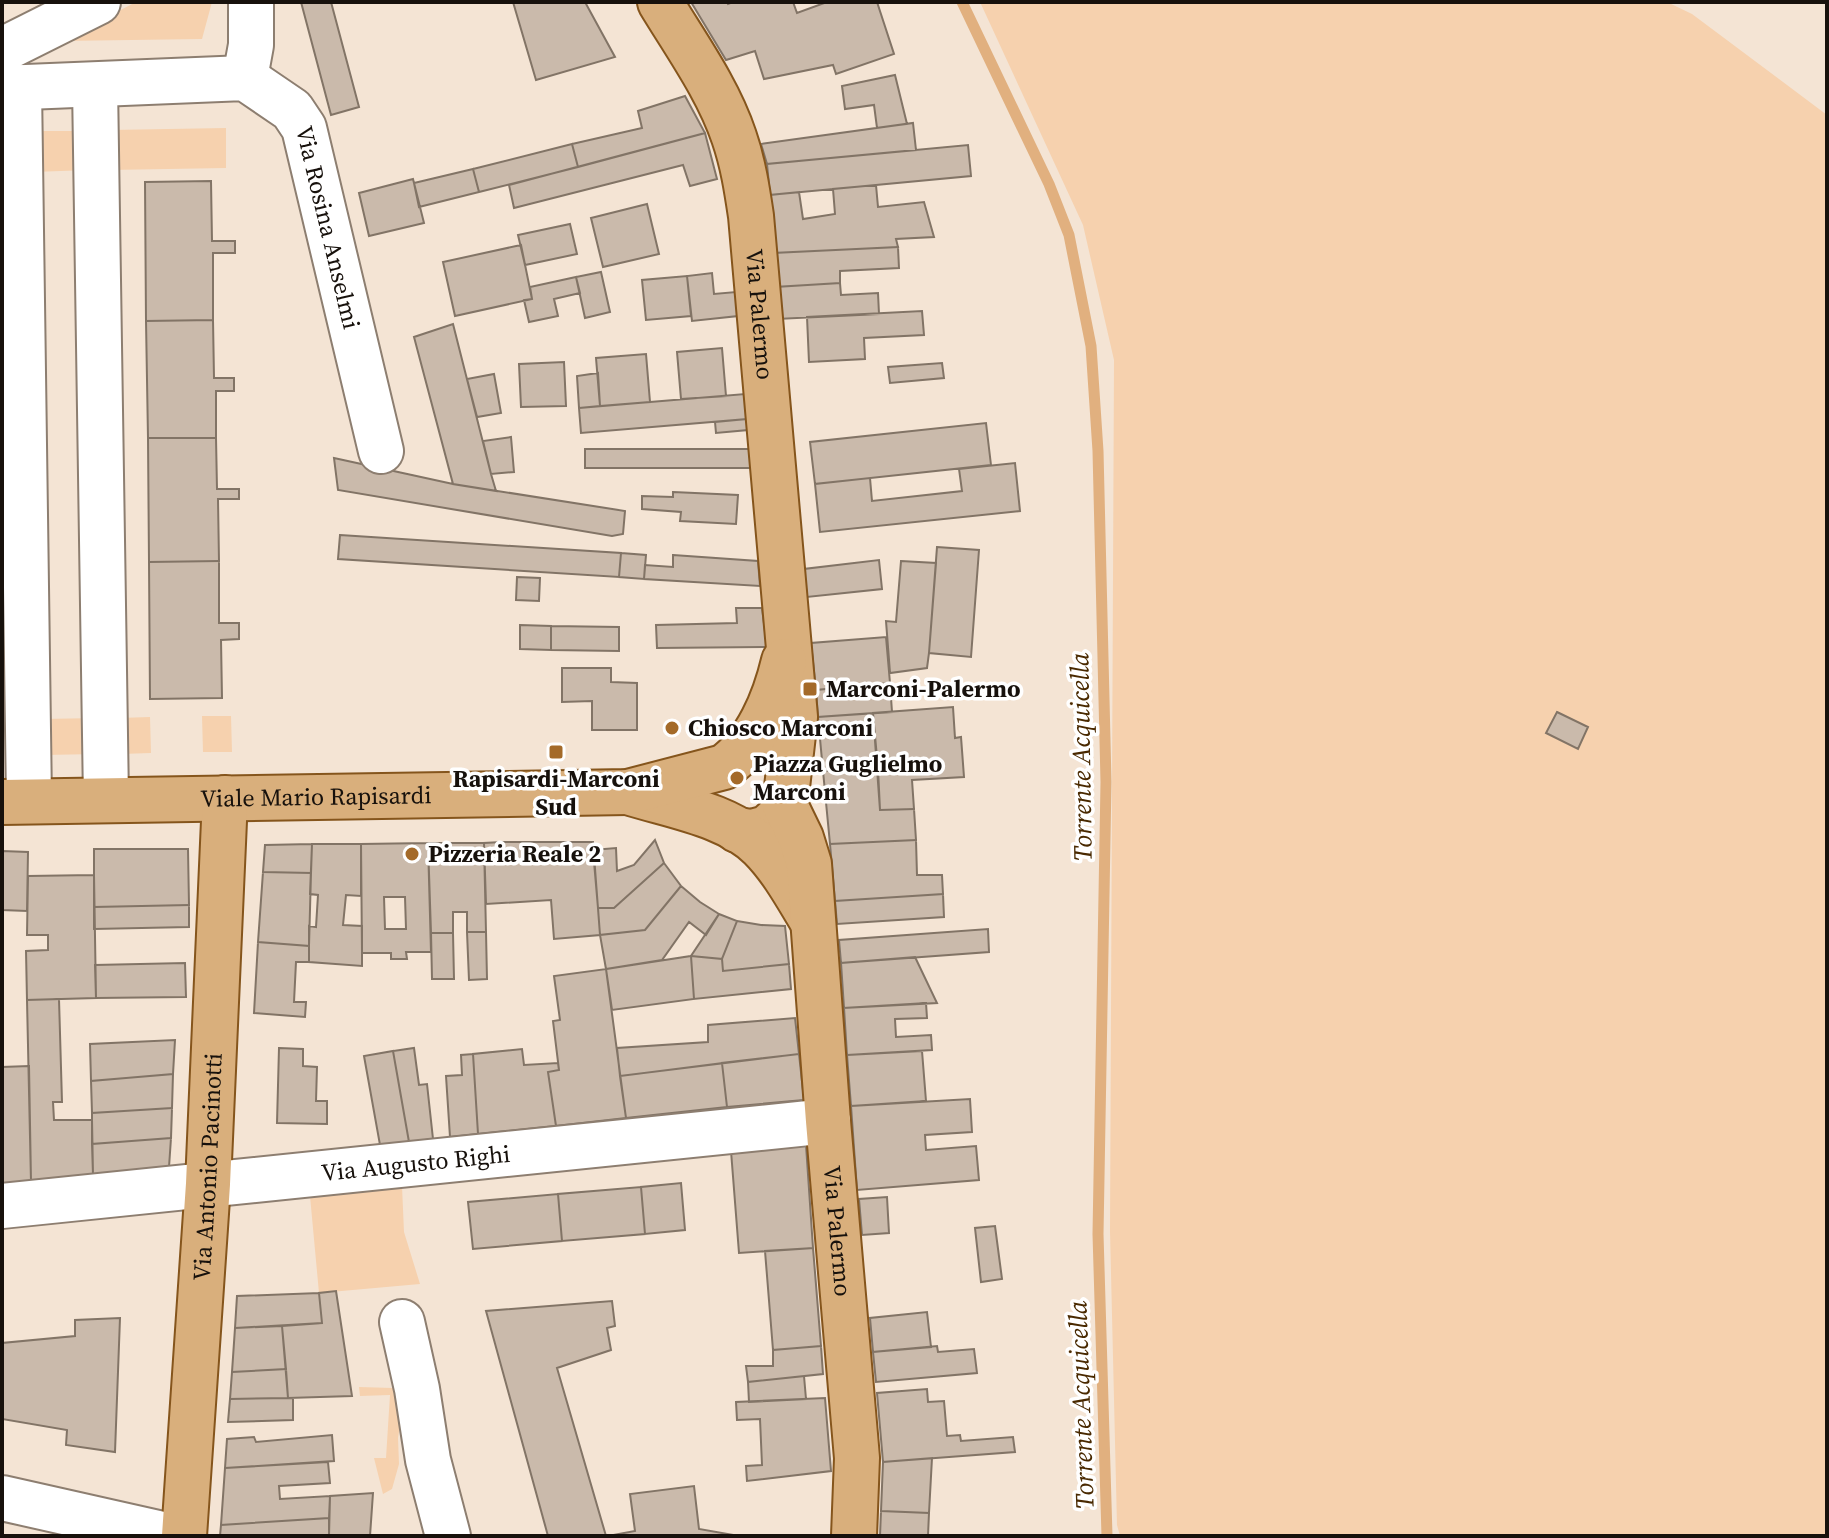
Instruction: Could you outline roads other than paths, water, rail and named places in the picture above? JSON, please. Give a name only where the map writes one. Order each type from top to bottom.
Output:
[{"type":"main road","name":"Via Palermo","points":[[660,2],[709,83],[734,135],[744,173],[751,216],[787,645]]},
{"type":"main road","points":[[787,645],[779,684],[755,734],[714,780],[711,796],[716,812],[760,846],[784,876],[814,924]]},
{"type":"main road","points":[[628,792],[752,832],[767,828],[778,818],[786,798],[795,717],[787,645]]},
{"type":"main road","points":[[628,792],[752,757],[769,763],[781,774],[786,798]]},
{"type":"main road","name":"Viale Mario Rapisardi","points":[[16,802],[628,792]]},
{"type":"main road","name":"Via Antonio Pacinotti","points":[[184,1536],[208,1184],[225,798]]},
{"type":"main road","name":"Via Palermo","points":[[786,798],[809,864],[857,1458],[854,1536]]},
{"type":"street","points":[[8,75],[98,2]]},
{"type":"street","points":[[8,75],[95,85],[245,78],[251,45],[251,2]]},
{"type":"street","points":[[8,75],[16,802]]},
{"type":"street","name":"Via Rosina Anselmi","points":[[245,78],[292,110],[304,128],[381,451]]},
{"type":"street","points":[[95,85],[106,800]]},
{"type":"street","name":"Via Augusto Righi","points":[[2,1206],[828,1121]]},
{"type":"street","points":[[402,1322],[428,1460],[448,1536]]},
{"type":"street","points":[[2,1498],[171,1536]]},
{"type":"waterway","name":"Torrente Acquicella","points":[[962,2],[1049,184],[1069,235],[1091,346],[1098,451],[1106,782],[1098,1234],[1107,1536]]},
{"type":"place","name":"Marconi-Palermo","points":[[810,689]]},
{"type":"place","name":"Chiosco Marconi","points":[[672,728]]},
{"type":"place","name":"Rapisardi-Marconi Sud","points":[[556,752]]},
{"type":"place","name":"Piazza Guglielmo Marconi","points":[[737,778]]},
{"type":"place","name":"Pizzeria Reale 2","points":[[412,854]]}]
